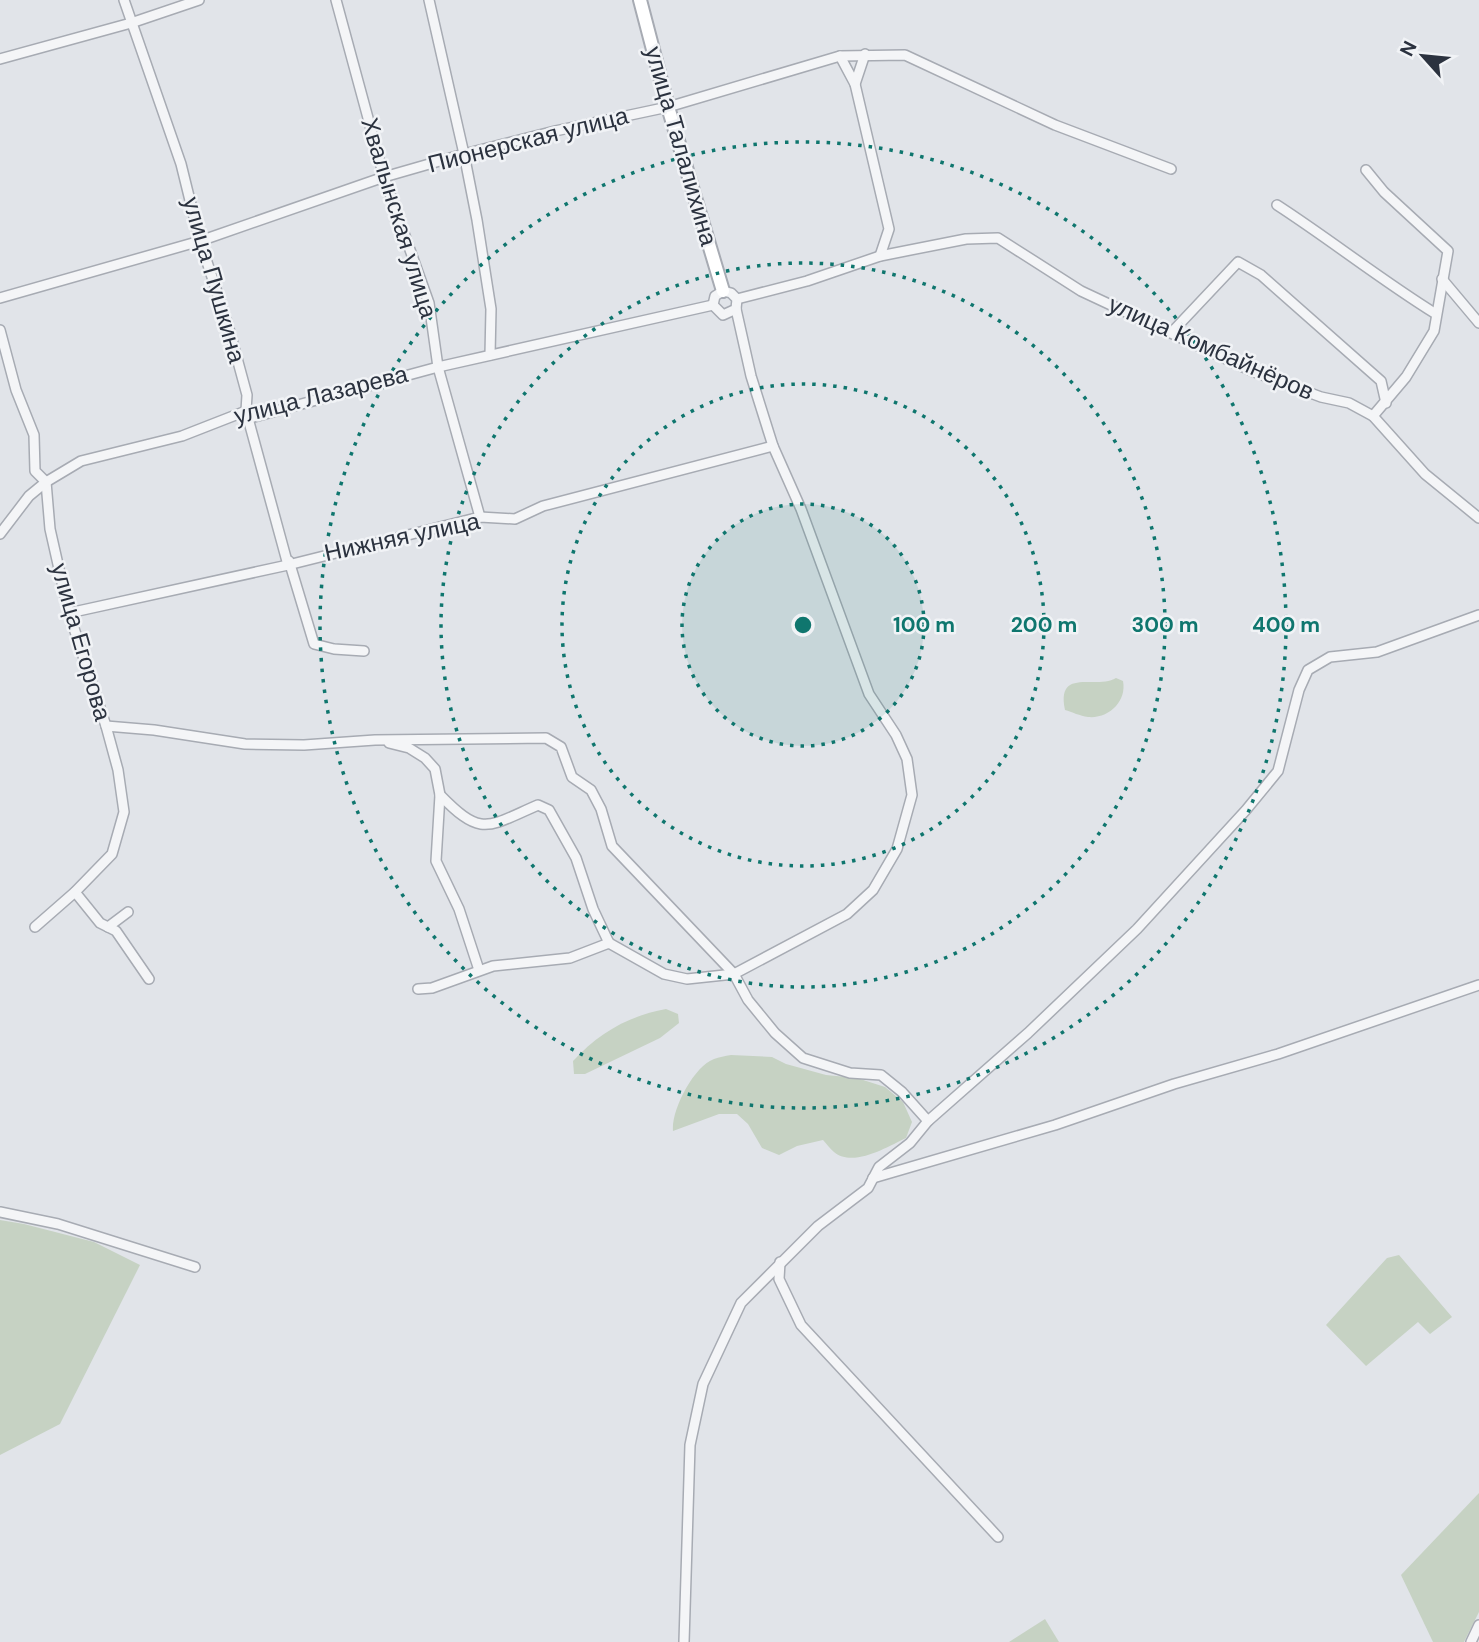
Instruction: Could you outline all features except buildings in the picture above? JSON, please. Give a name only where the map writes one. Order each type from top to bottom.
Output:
[{"type":"street","name":"улица Пушкина","points":[[124,0],[181,164],[200,241],[228,325],[247,395],[248,414],[289,564],[314,644],[334,649],[365,651]]},
{"type":"street","points":[[0,59],[131,23],[199,0]]},
{"type":"street","name":"Хвалынская улица","points":[[336,0],[384,177],[429,303],[438,367],[480,517]]},
{"type":"street","points":[[429,0],[464,154],[491,309],[490,355]]},
{"type":"street","name":"улица Талалихина","points":[[640,0],[668,107],[723,291]]},
{"type":"street","points":[[855,84],[865,54]]},
{"type":"street","name":"Пионерская улица","points":[[0,298],[200,241],[384,177],[555,131],[668,107],[841,56],[905,55],[1055,125],[1171,169]]},
{"type":"street","points":[[440,794],[460,815],[476,825],[497,823],[538,805],[549,810],[576,858],[593,909],[609,943],[664,974],[687,979],[734,974],[847,914],[873,890],[897,849],[912,795],[907,759],[896,735],[869,694],[801,509],[773,446],[751,376],[736,304],[731,293],[723,291],[715,296],[713,306],[723,315],[736,304],[880,256],[889,229],[855,84],[841,56]]},
{"type":"street","points":[[1366,170],[1384,192],[1448,251],[1434,331],[1406,377],[1373,416]]},
{"type":"street","points":[[1277,205],[1331,240],[1393,288],[1436,314]]},
{"type":"street","name":"улица Комбайнёров","points":[[880,256],[966,239],[998,238],[1081,290],[1254,372],[1321,397],[1349,402],[1373,416],[1425,474],[1479,518]]},
{"type":"street","points":[[1172,332],[1238,262],[1261,275],[1381,381],[1386,403]]},
{"type":"street","points":[[1442,279],[1479,323]]},
{"type":"street","name":"улица Лазарева","points":[[0,534],[29,496],[46,482],[81,461],[181,436],[248,414],[438,367],[713,306]]},
{"type":"street","name":"улица Егорова","points":[[0,330],[16,390],[34,435],[35,471],[46,482],[50,529],[69,613],[106,726],[124,811],[112,854],[75,892],[35,927]]},
{"type":"street","name":"Нижняя улица","points":[[69,613],[289,564],[480,517],[515,520],[543,506],[773,446]]},
{"type":"street","points":[[684,1642],[690,1445],[703,1384],[741,1303],[818,1226],[860,1196],[868,1188],[878,1167],[910,1143],[928,1121],[1028,1032],[1137,929],[1246,810],[1279,771],[1299,690],[1308,670],[1330,657],[1377,652],[1479,615]]},
{"type":"street","points":[[106,726],[154,730],[245,744],[304,745],[375,740],[546,738],[561,747],[572,777],[591,790],[612,846],[734,974],[748,1000],[775,1033],[803,1058],[850,1073],[881,1075],[902,1092],[928,1121]]},
{"type":"street","points":[[375,740],[409,748],[425,758],[435,769],[440,794],[436,861],[459,909],[479,970]]},
{"type":"street","points":[[75,892],[100,923],[116,931],[149,979]]},
{"type":"street","points":[[108,927],[128,912]]},
{"type":"street","points":[[418,989],[432,988],[494,966],[570,958],[609,943]]},
{"type":"street","points":[[873,1178],[1055,1125],[1174,1084],[1278,1054],[1479,985]]},
{"type":"street","points":[[0,1212],[58,1224],[195,1268]]},
{"type":"street","points":[[780,1262],[779,1279],[801,1325],[998,1537]]},
{"type":"street","points":[[1471,1642],[1479,1625]]},
{"type":"green space","points":[[1116,678],[1123,681],[1124,688],[1119,702],[1109,712],[1088,717],[1065,710],[1066,689],[1072,684]]},
{"type":"green space","points":[[666,1009],[678,1014],[679,1023],[660,1038],[585,1074],[574,1074],[573,1061],[604,1034],[639,1016]]},
{"type":"green space","points":[[731,1055],[772,1057],[786,1064],[826,1075],[857,1078],[885,1087],[903,1102],[912,1122],[906,1138],[880,1151],[851,1158],[834,1152],[823,1140],[797,1146],[779,1155],[762,1148],[748,1124],[737,1114],[719,1114],[673,1131],[680,1101],[692,1079],[706,1063]]},
{"type":"green space","points":[[0,1220],[94,1242],[140,1265],[60,1424],[0,1455]]},
{"type":"green space","points":[[1399,1255],[1452,1317],[1430,1334],[1418,1322],[1366,1366],[1326,1325],[1387,1258]]},
{"type":"green space","points":[[1479,1493],[1479,1612],[1464,1642],[1433,1642],[1401,1575]]},
{"type":"green space","points":[[1045,1619],[1059,1642],[1009,1642]]}]
